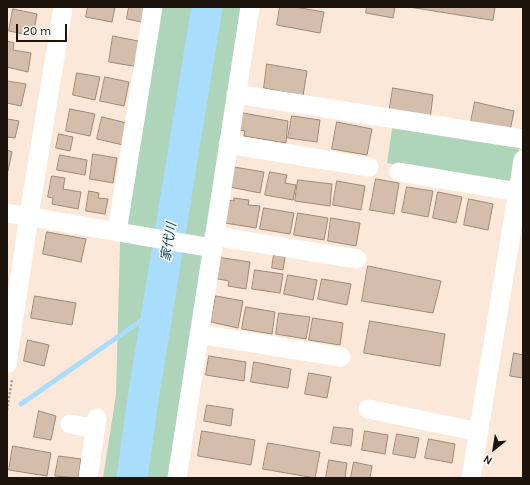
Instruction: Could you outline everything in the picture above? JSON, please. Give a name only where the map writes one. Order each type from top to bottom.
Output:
[{"type":"street","points":[[7,364],[62,7]]},
{"type":"street","points":[[117,232],[153,7]]},
{"type":"street","points":[[177,478],[199,334],[208,244],[228,144],[250,7]]},
{"type":"street","points":[[236,94],[523,139]]},
{"type":"street","points":[[228,144],[369,167]]},
{"type":"street","points":[[471,478],[523,160]]},
{"type":"street","points":[[399,172],[518,192]]},
{"type":"street","points":[[7,212],[141,236],[357,259]]},
{"type":"street","points":[[199,334],[341,357]]},
{"type":"street","points":[[368,409],[479,432]]},
{"type":"street","points":[[70,424],[97,423],[88,478]]},
{"type":"green space","points":[[156,7],[250,7],[176,478],[103,478],[116,395],[121,206]]},
{"type":"green space","points":[[393,122],[520,144],[514,187],[387,163]]},
{"type":"building","points":[[88,7],[115,7],[112,22],[86,17]]},
{"type":"building","points":[[129,7],[149,7],[146,23],[127,19]]},
{"type":"building","points":[[280,7],[295,7],[324,12],[320,33],[277,25]]},
{"type":"building","points":[[367,7],[395,7],[393,18],[366,13]]},
{"type":"building","points":[[409,7],[495,7],[493,20]]},
{"type":"building","points":[[13,9],[37,14],[33,36],[9,31]]},
{"type":"building","points":[[113,36],[143,42],[139,67],[109,62]]},
{"type":"building","points":[[7,41],[14,43],[13,50],[31,53],[28,72],[7,67]]},
{"type":"building","points":[[267,64],[307,71],[303,96],[264,88]]},
{"type":"building","points":[[77,73],[100,77],[95,100],[73,95]]},
{"type":"building","points":[[105,77],[129,82],[124,106],[100,101]]},
{"type":"building","points":[[7,81],[26,84],[21,106],[7,103]]},
{"type":"building","points":[[393,88],[433,95],[430,120],[389,113]]},
{"type":"building","points":[[475,102],[514,111],[510,131],[471,122]]},
{"type":"building","points":[[70,109],[95,114],[90,136],[66,131]]},
{"type":"building","points":[[243,113],[288,121],[286,143],[244,136],[245,131],[240,130]]},
{"type":"building","points":[[292,116],[320,120],[317,142],[288,138]]},
{"type":"building","points":[[102,117],[127,123],[123,145],[97,139]]},
{"type":"building","points":[[7,119],[19,121],[15,138],[7,137]]},
{"type":"building","points":[[337,122],[372,129],[367,155],[332,149]]},
{"type":"building","points":[[59,134],[73,137],[70,151],[56,148]]},
{"type":"building","points":[[7,150],[12,152],[8,171],[7,171]]},
{"type":"building","points":[[93,154],[117,158],[113,183],[90,179]]},
{"type":"building","points":[[60,155],[87,160],[85,175],[57,170]]},
{"type":"building","points":[[234,167],[264,172],[260,193],[230,187]]},
{"type":"building","points":[[270,172],[287,175],[285,183],[296,185],[293,200],[265,195]]},
{"type":"building","points":[[52,176],[65,178],[63,189],[81,192],[78,209],[52,204],[53,198],[48,197]]},
{"type":"building","points":[[376,179],[399,183],[394,214],[370,210]]},
{"type":"building","points":[[298,180],[332,184],[330,206],[295,201]]},
{"type":"building","points":[[337,181],[365,186],[361,210],[333,205]]},
{"type":"building","points":[[407,187],[433,191],[428,217],[402,212]]},
{"type":"building","points":[[89,191],[99,193],[98,198],[108,199],[105,214],[86,211]]},
{"type":"building","points":[[438,192],[462,197],[456,223],[433,218]]},
{"type":"building","points":[[234,198],[249,200],[248,205],[260,206],[256,228],[225,223],[227,200],[234,201]]},
{"type":"building","points":[[469,199],[493,204],[488,230],[464,225]]},
{"type":"building","points":[[264,208],[294,213],[290,234],[260,229]]},
{"type":"building","points":[[298,213],[328,218],[324,240],[294,235]]},
{"type":"building","points":[[331,218],[360,223],[356,246],[328,241]]},
{"type":"building","points":[[47,232],[86,239],[81,262],[43,254]]},
{"type":"building","points":[[274,255],[285,257],[283,270],[272,268]]},
{"type":"building","points":[[217,257],[250,262],[246,289],[228,286],[229,281],[213,278]]},
{"type":"building","points":[[368,266],[441,281],[433,313],[362,301]]},
{"type":"building","points":[[255,270],[283,274],[280,293],[252,289]]},
{"type":"building","points":[[288,275],[317,280],[313,300],[284,294]]},
{"type":"building","points":[[322,279],[351,284],[347,305],[318,299]]},
{"type":"building","points":[[35,296],[76,303],[72,325],[31,318]]},
{"type":"building","points":[[216,296],[243,301],[238,328],[211,322]]},
{"type":"building","points":[[246,307],[275,312],[272,334],[242,329]]},
{"type":"building","points":[[279,313],[310,317],[306,339],[276,334]]},
{"type":"building","points":[[313,318],[343,323],[340,345],[309,340]]},
{"type":"building","points":[[370,321],[445,334],[440,366],[364,353]]},
{"type":"building","points":[[28,340],[49,345],[44,366],[24,361]]},
{"type":"building","points":[[514,353],[523,355],[523,378],[510,376]]},
{"type":"building","points":[[209,356],[246,362],[244,381],[206,375]]},
{"type":"building","points":[[254,362],[291,369],[288,388],[251,382]]},
{"type":"building","points":[[309,373],[331,377],[327,398],[305,394]]},
{"type":"building","points":[[207,405],[233,409],[231,426],[204,421]]},
{"type":"building","points":[[39,411],[56,416],[51,440],[34,437]]},
{"type":"building","points":[[334,427],[353,429],[351,446],[331,443]]},
{"type":"building","points":[[202,431],[255,440],[251,465],[198,456]]},
{"type":"building","points":[[365,431],[388,435],[385,454],[362,450]]},
{"type":"building","points":[[397,434],[419,438],[415,458],[393,454]]},
{"type":"building","points":[[429,439],[455,444],[452,463],[425,458]]},
{"type":"building","points":[[268,443],[320,452],[315,478],[263,469]]},
{"type":"building","points":[[13,446],[51,453],[47,476],[9,470]]},
{"type":"building","points":[[59,456],[81,459],[78,478],[55,476]]},
{"type":"building","points":[[329,460],[347,463],[345,478],[326,478]]},
{"type":"building","points":[[354,462],[372,466],[370,478],[351,478]]},
{"type":"waterway","name":"家代川","points":[[132,478],[143,399],[207,7]]},
{"type":"waterway","points":[[21,404],[158,309]]}]
